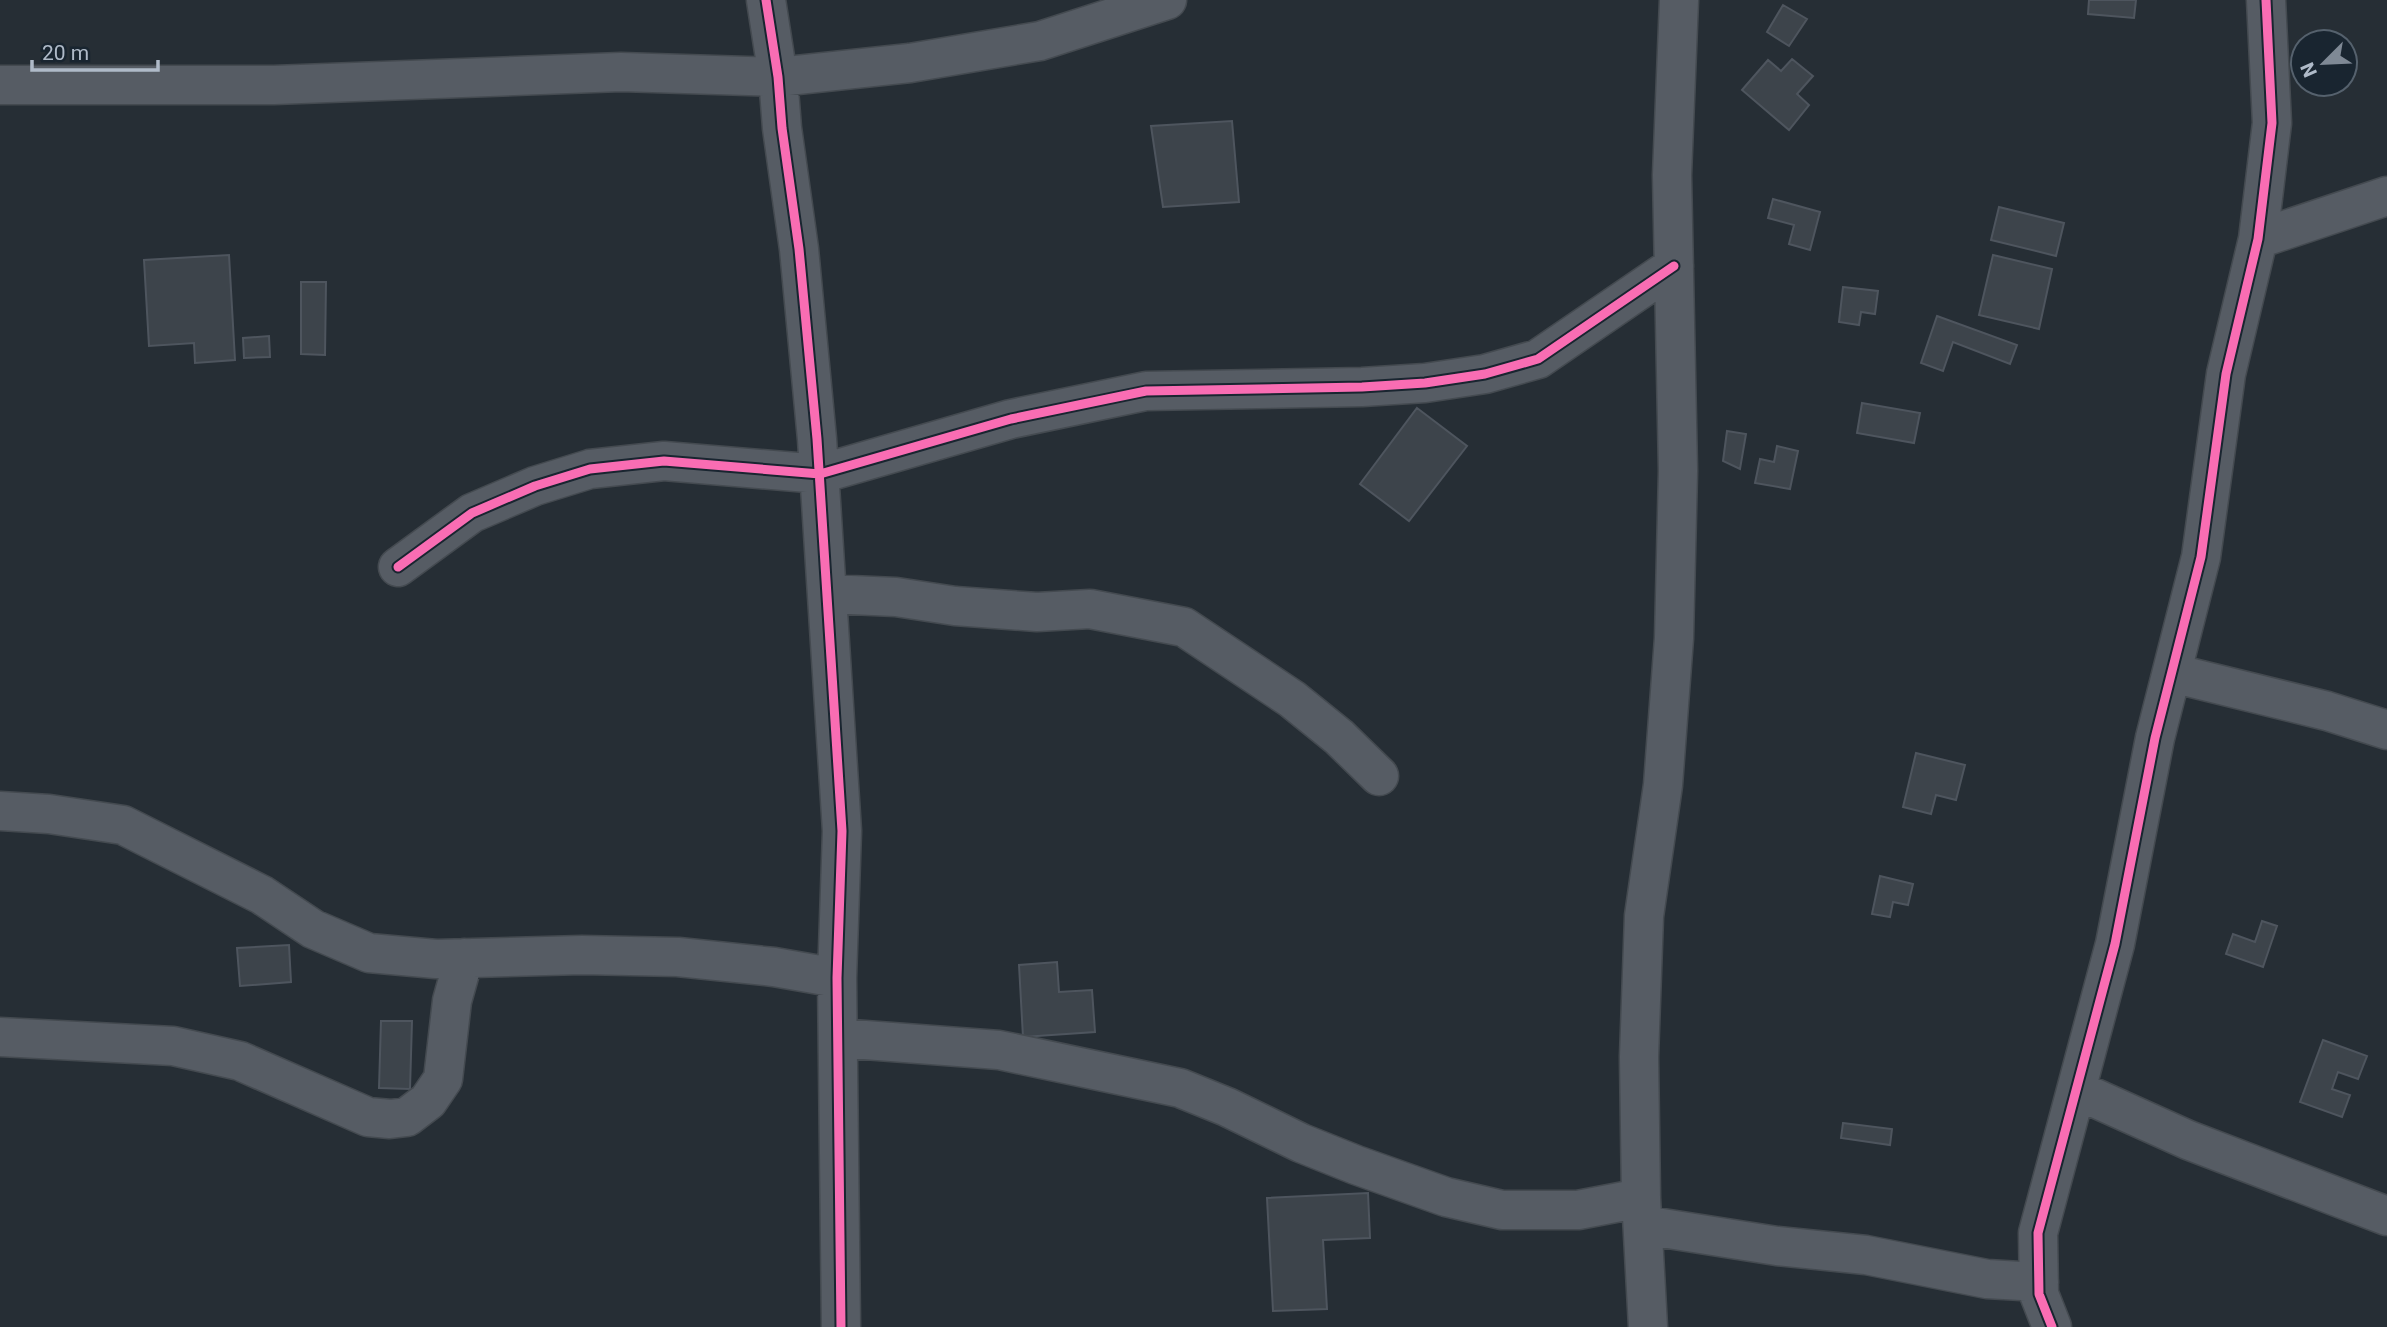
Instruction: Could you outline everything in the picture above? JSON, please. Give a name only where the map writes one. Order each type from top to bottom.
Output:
[{"type":"street","points":[[766,0],[799,249],[820,474],[842,831],[837,978],[841,1327]]},
{"type":"street","points":[[0,85],[274,85],[621,72],[778,77],[910,63],[1040,41],[1167,0]]},
{"type":"street","points":[[1648,1327],[1642,1211],[1639,1057],[1644,916],[1663,785],[1674,624],[1678,471],[1672,175],[1679,0]]},
{"type":"street","points":[[2052,1327],[2039,1294],[2036,1260],[2038,1233],[2115,944],[2155,738],[2201,557],[2226,374],[2258,239],[2272,123],[2266,0]]},
{"type":"street","points":[[2258,239],[2387,196]]},
{"type":"street","points":[[398,566],[472,513],[535,485],[590,469],[664,461],[820,474],[1011,419],[1146,391],[1363,387],[1425,383],[1485,374],[1538,359],[1674,266]]},
{"type":"street","points":[[828,594],[896,597],[956,606],[1037,612],[1090,609],[1184,627],[1292,699],[1339,737],[1380,776]]},
{"type":"street","points":[[2172,673],[2327,711],[2387,730]]},
{"type":"street","points":[[0,811],[49,814],[124,825],[262,895],[313,929],[369,953],[436,959],[582,955],[678,957],[774,967],[837,978]]},
{"type":"street","points":[[0,1037],[173,1046],[240,1061],[368,1117],[407,1117],[428,1101],[443,1079],[452,1001],[464,958]]},
{"type":"street","points":[[838,1038],[999,1050],[1180,1088],[1356,1165],[1446,1197],[1502,1210],[1642,1211],[1777,1247],[1866,1255],[1987,1279],[2039,1282]]},
{"type":"street","points":[[2077,1090],[2188,1140],[2387,1216]]},
{"type":"building","points":[[2089,0],[2136,0],[2134,18],[2088,14]]},
{"type":"building","points":[[1783,5],[1807,19],[1789,46],[1767,32]]},
{"type":"building","points":[[1792,59],[1813,76],[1797,94],[1809,105],[1789,130],[1742,90],[1768,60],[1781,71]]},
{"type":"building","points":[[1232,121],[1239,202],[1163,207],[1151,126]]},
{"type":"building","points":[[1773,199],[1820,212],[1810,250],[1789,244],[1794,225],[1768,218]]},
{"type":"building","points":[[1999,207],[2064,223],[2056,256],[1991,240]]},
{"type":"building","points":[[229,255],[235,360],[195,363],[194,343],[149,346],[144,260]]},
{"type":"building","points":[[1993,255],[2052,269],[2039,329],[1979,315]]},
{"type":"building","points":[[301,282],[326,282],[325,355],[301,354]]},
{"type":"building","points":[[1843,287],[1878,291],[1875,314],[1861,312],[1859,325],[1839,322]]},
{"type":"building","points":[[1937,316],[2017,345],[2010,364],[1953,342],[1943,371],[1921,363]]},
{"type":"building","points":[[269,336],[270,357],[244,358],[243,338]]},
{"type":"building","points":[[1862,403],[1920,413],[1914,443],[1857,433]]},
{"type":"building","points":[[1417,408],[1467,446],[1409,521],[1360,484]]},
{"type":"building","points":[[1727,431],[1746,434],[1740,469],[1723,461]]},
{"type":"building","points":[[1777,446],[1798,451],[1790,489],[1755,483],[1760,459],[1774,462]]},
{"type":"building","points":[[1916,753],[1965,765],[1956,800],[1936,795],[1931,814],[1903,807]]},
{"type":"building","points":[[1880,876],[1913,884],[1908,905],[1893,902],[1890,917],[1872,914]]},
{"type":"building","points":[[2262,921],[2277,926],[2263,967],[2226,954],[2233,934],[2255,942]]},
{"type":"building","points":[[289,945],[291,982],[240,986],[237,948]]},
{"type":"building","points":[[1057,962],[1059,992],[1092,990],[1095,1032],[1023,1037],[1019,965]]},
{"type":"building","points":[[381,1021],[412,1021],[410,1089],[379,1088]]},
{"type":"building","points":[[2323,1040],[2367,1056],[2358,1079],[2338,1072],[2332,1089],[2350,1095],[2342,1117],[2300,1102]]},
{"type":"building","points":[[1843,1123],[1892,1129],[1890,1145],[1841,1138]]},
{"type":"building","points":[[1368,1193],[1370,1238],[1323,1240],[1327,1309],[1273,1311],[1267,1198]]},
{"type":"cycle path","points":[[766,0],[799,249],[817,439],[842,831],[837,978],[841,1327]]},
{"type":"cycle path","points":[[2052,1327],[2039,1294],[2038,1233],[2115,944],[2155,738],[2201,557],[2226,374],[2258,239],[2272,123],[2266,0]]},
{"type":"cycle path","points":[[398,567],[472,513],[535,486],[590,469],[664,461],[820,474],[1011,419],[1146,391],[1362,387],[1425,383],[1485,374],[1538,359],[1674,266]]}]
